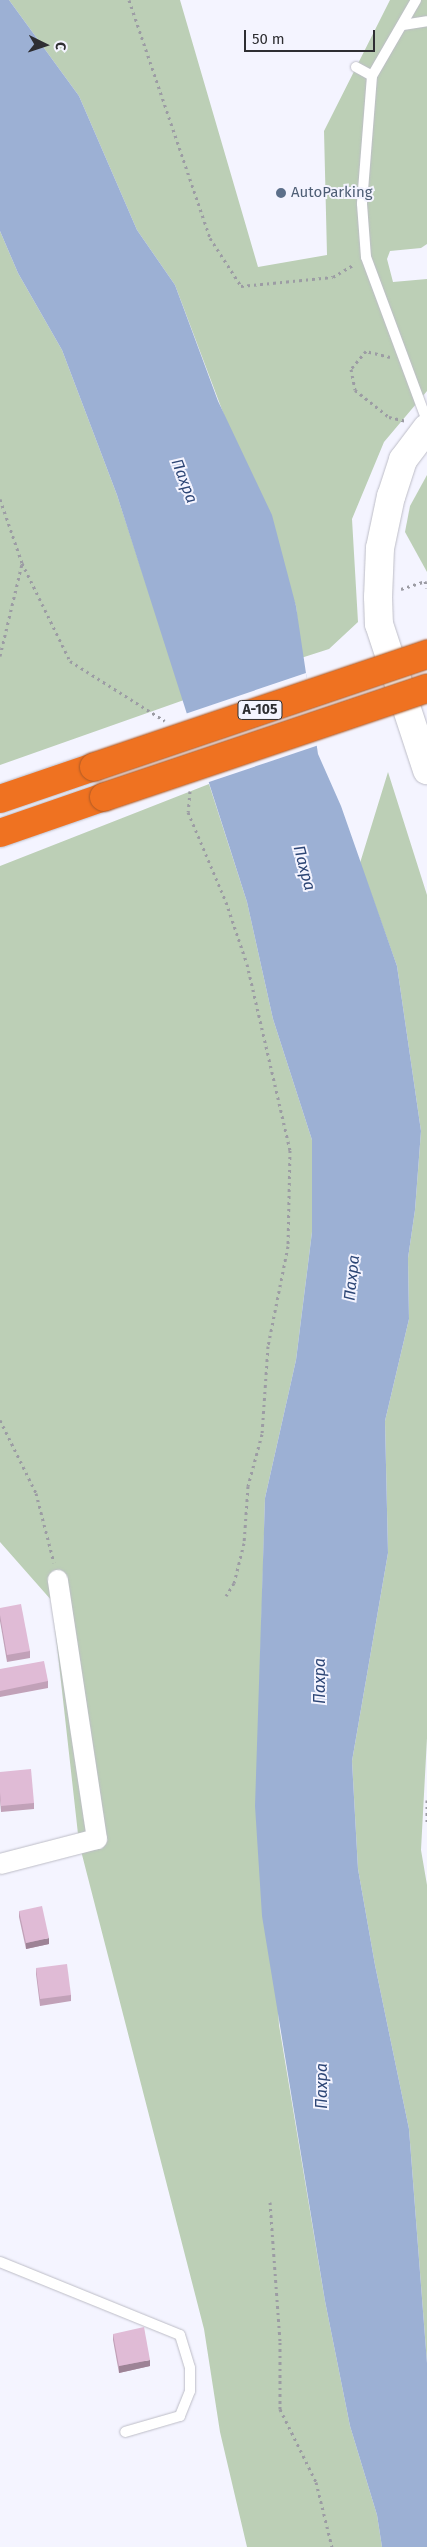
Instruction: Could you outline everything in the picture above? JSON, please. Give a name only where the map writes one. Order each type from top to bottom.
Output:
[{"type":"highway","name":"А-105","points":[[0,799],[427,654]]},
{"type":"highway","name":"А-105","points":[[0,833],[427,688]]},
{"type":"street","points":[[424,424],[403,460],[391,496],[380,548],[378,597],[379,624],[420,728],[427,770]]},
{"type":"street","points":[[0,1864],[97,1839],[58,1580]]},
{"type":"lane","points":[[416,0],[372,76],[362,204],[366,257],[407,366],[424,424]]},
{"type":"lane","points":[[403,25],[427,21]]},
{"type":"lane","points":[[356,67],[372,76]]},
{"type":"lane","points":[[0,2262],[180,2335],[190,2368],[190,2390],[180,2416],[125,2432]]},
{"type":"path","points":[[129,0],[210,238],[241,286],[333,277],[366,257]]},
{"type":"path","points":[[407,366],[378,352],[366,351],[352,369],[355,390],[389,417],[424,424]]},
{"type":"path","points":[[0,499],[22,563],[70,661],[168,724]]},
{"type":"path","points":[[0,656],[22,563]]},
{"type":"path","points":[[425,581],[427,588]]},
{"type":"path","points":[[190,784],[188,812],[226,902],[247,964],[290,1150],[288,1246],[268,1346],[262,1434],[248,1486],[244,1543],[234,1583],[226,1596]]},
{"type":"path","points":[[0,1420],[36,1493],[58,1580]]},
{"type":"path","points":[[427,1800],[427,1823]]},
{"type":"path","points":[[270,2202],[280,2342],[280,2409],[316,2482],[332,2547]]},
{"type":"green space","points":[[9,0],[180,0],[258,267],[327,255],[324,131],[390,0],[427,0],[427,244],[421,248],[390,251],[387,259],[393,282],[427,279],[427,391],[384,442],[352,519],[358,622],[329,649],[301,658],[296,606],[175,285],[137,230],[79,96]]},
{"type":"green space","points":[[0,231],[18,273],[62,350],[117,495],[184,700],[0,765]]},
{"type":"green space","points":[[427,475],[427,572],[405,532],[410,506]]},
{"type":"green space","points":[[388,772],[427,895],[427,1738],[421,1850],[427,1885],[427,2363],[409,2129],[375,1965],[358,1869],[352,1761],[388,1553],[385,1421],[409,1319],[408,1258],[415,1210],[421,1131],[397,966],[360,863]]},
{"type":"green space","points":[[209,784],[247,902],[273,1019],[312,1140],[312,1232],[296,1360],[265,1498],[259,1712],[279,2025],[325,2301],[350,2426],[377,2515],[382,2547],[247,2547],[220,2432],[204,2329],[79,1843],[52,1601],[0,1542],[0,866]]},
{"type":"water","name":"Пахра","points":[[0,0],[9,0],[79,96],[137,230],[175,285],[218,401],[272,515],[296,606],[318,754],[341,806],[397,966],[421,1131],[415,1210],[408,1258],[409,1319],[385,1421],[388,1553],[352,1761],[358,1869],[375,1965],[409,2129],[427,2363],[427,2547],[382,2547],[377,2515],[350,2426],[325,2301],[262,1916],[255,1806],[265,1498],[296,1360],[312,1232],[312,1140],[273,1019],[247,902],[117,495],[62,350],[18,273],[0,231]]},
{"type":"pier","points":[[306,673],[319,745],[206,783],[185,714]]},
{"type":"building","points":[[21,1604],[30,1651],[7,1655],[0,1608]]},
{"type":"building","points":[[44,1661],[48,1681],[0,1691],[0,1669]]},
{"type":"building","points":[[31,1769],[34,1803],[1,1806],[0,1772]]},
{"type":"building","points":[[42,1906],[49,1938],[26,1943],[19,1911]]},
{"type":"building","points":[[67,1964],[71,1995],[40,1999],[36,1968]]},
{"type":"building","points":[[144,2327],[150,2360],[119,2366],[113,2334]]},
{"type":"place","name":"AutoParking","points":[[281,193]]}]
